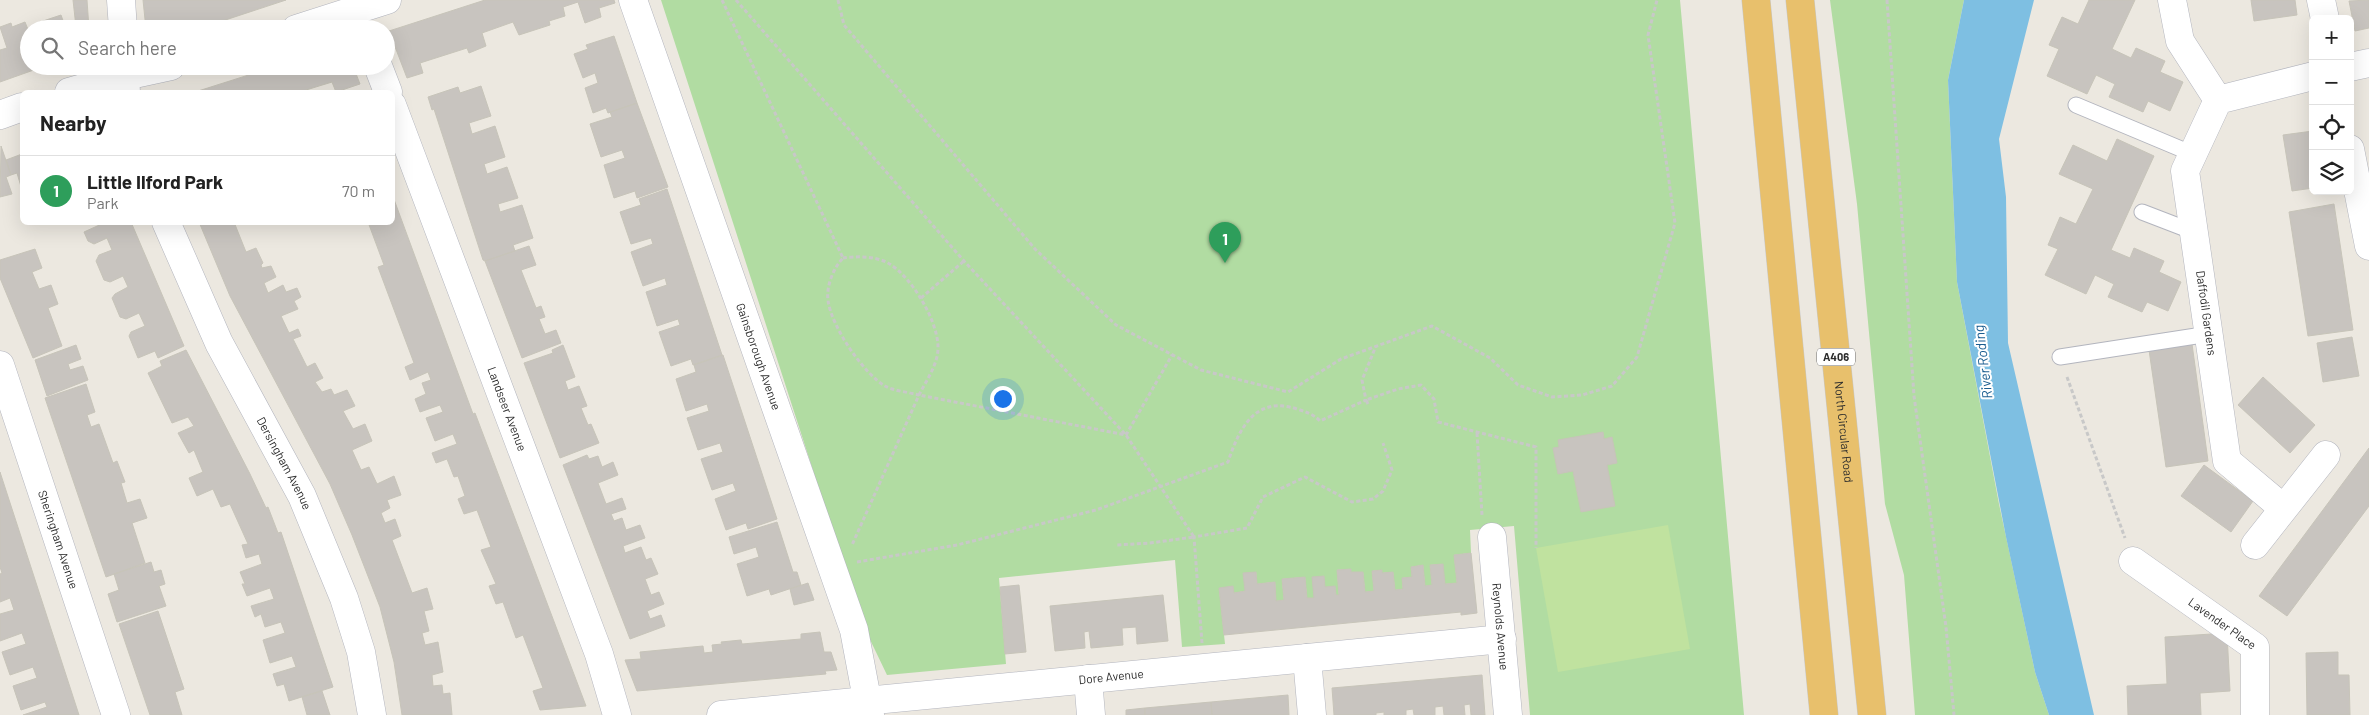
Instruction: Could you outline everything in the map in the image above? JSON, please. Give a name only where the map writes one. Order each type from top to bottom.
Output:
[{"type":"highway","points":[[1756,0],[1824,715]]},
{"type":"highway","name":"North Circular Road","points":[[1800,0],[1872,715]]},
{"type":"street","points":[[121,0],[122,20]]},
{"type":"street","points":[[360,20],[387,0]]},
{"type":"street","name":"Gainsborough Avenue","points":[[633,0],[840,572],[854,630],[869,708]]},
{"type":"street","points":[[2172,0],[2180,41],[2218,100],[2309,77]]},
{"type":"street","points":[[2321,0],[2324,15]]},
{"type":"street","points":[[2354,66],[2369,63]]},
{"type":"street","points":[[381,75],[387,90]]},
{"type":"street","points":[[85,90],[125,78]]},
{"type":"street","name":"Daffodil Gardens","points":[[2218,100],[2185,171],[2227,461],[2282,508]]},
{"type":"street","points":[[0,115],[20,109]]},
{"type":"street","name":"Landseer Avenue","points":[[395,113],[599,654],[618,715]]},
{"type":"street","points":[[2350,150],[2369,246]]},
{"type":"street","name":"Dersingham Avenue","points":[[167,225],[219,343],[302,496],[336,579],[361,652],[372,715]]},
{"type":"street","name":"Sheringham Avenue","points":[[0,365],[116,715]]},
{"type":"street","points":[[2255,545],[2282,508],[2326,455]]},
{"type":"street","name":"Reynolds Avenue","points":[[1492,543],[1508,715]]},
{"type":"street","name":"Lavender Place","points":[[2133,561],[2255,647],[2255,715]]},
{"type":"street","name":"Dore Avenue","points":[[721,715],[869,708],[1088,679],[1502,639]]},
{"type":"street","points":[[1308,658],[1312,715]]},
{"type":"street","points":[[1088,679],[1091,715]]},
{"type":"lane","points":[[2076,105],[2193,154]]},
{"type":"lane","points":[[2142,212],[2194,232]]},
{"type":"lane","points":[[2060,357],[2209,334]]},
{"type":"path","points":[[722,0],[843,258]]},
{"type":"path","points":[[736,0],[964,261],[1126,435],[1194,537],[1203,668]]},
{"type":"path","points":[[838,0],[844,25],[1035,249],[1116,325],[1201,370],[1288,392],[1341,359],[1432,326],[1490,358],[1518,385],[1552,397],[1582,395],[1612,386],[1637,357],[1675,223],[1648,35],[1657,0]]},
{"type":"path","points":[[1888,0],[1914,396],[1946,627],[1954,715]]},
{"type":"path","points":[[840,572],[919,395],[932,370],[938,346],[932,322],[921,298],[908,280],[888,262],[861,256],[843,258],[834,267],[828,300],[841,336],[861,364],[886,386],[919,395],[1126,435]]},
{"type":"path","points":[[921,298],[964,261]]},
{"type":"path","points":[[1367,402],[1362,380],[1376,346]]},
{"type":"path","points":[[1126,435],[1172,355]]},
{"type":"path","points":[[2060,357],[2133,561]]},
{"type":"path","points":[[840,572],[1096,510],[1228,462],[1236,438],[1248,419],[1267,407],[1285,405],[1314,414],[1320,421],[1398,389],[1421,385],[1434,399],[1438,422],[1536,447],[1536,548]]},
{"type":"path","points":[[1477,433],[1483,538],[1492,543]]},
{"type":"path","points":[[1117,545],[1150,543],[1247,528],[1263,497],[1305,476],[1352,502],[1373,499],[1384,492],[1392,470],[1384,442]]},
{"type":"green space","points":[[661,0],[1680,0],[1744,715],[1530,715],[1514,526],[1470,530],[1471,553],[1454,555],[1457,583],[1445,584],[1442,564],[1430,565],[1432,585],[1425,586],[1423,565],[1411,567],[1412,577],[1402,578],[1403,589],[1395,590],[1393,572],[1382,573],[1381,570],[1372,571],[1374,591],[1365,592],[1363,572],[1351,572],[1351,569],[1337,570],[1339,595],[1336,595],[1335,587],[1325,587],[1314,598],[1307,598],[1305,577],[1282,579],[1284,600],[1276,601],[1275,582],[1257,584],[1256,572],[1245,591],[1234,593],[1219,588],[1225,644],[1182,647],[1175,560],[999,578],[1006,664],[887,675],[863,625]]},
{"type":"green space","points":[[1830,0],[1964,0],[1948,80],[1957,282],[1999,504],[2035,672],[2049,715],[1915,715],[1904,575],[1885,504],[1857,204]]},
{"type":"green space","points":[[1668,525],[1690,649],[1558,672],[1536,548]]},
{"type":"water","name":"River Roding","points":[[1964,0],[2034,0],[1999,139],[2006,197],[2008,343],[2094,715],[2049,715],[2035,672],[2006,537],[1957,282],[1948,80]]},
{"type":"building","points":[[73,0],[87,0],[88,20],[75,20]]},
{"type":"building","points":[[143,0],[286,0],[225,20],[145,20]]},
{"type":"building","points":[[485,0],[614,0],[615,3],[599,8],[601,17],[585,23],[578,2],[563,7],[565,16],[549,21],[550,25],[519,35],[513,22],[482,33],[486,46],[469,53],[467,48],[420,63],[423,73],[407,78],[395,47],[395,29]]},
{"type":"building","points":[[2089,0],[2135,0],[2112,49],[2131,58],[2136,48],[2165,61],[2160,72],[2183,82],[2170,111],[2148,101],[2143,112],[2109,97],[2115,84],[2096,75],[2087,94],[2047,76],[2059,49],[2049,45],[2062,17],[2078,24]]},
{"type":"building","points":[[2251,0],[2295,0],[2297,15],[2254,21]]},
{"type":"building","points":[[2369,0],[2369,28],[2355,31],[2354,15],[2352,15],[2349,1]]},
{"type":"building","points":[[61,15],[63,20],[46,20]]},
{"type":"building","points":[[11,23],[12,27],[20,24],[20,75],[0,82],[0,50],[7,48],[0,27]]},
{"type":"building","points":[[614,36],[637,103],[608,113],[606,108],[593,113],[585,88],[598,83],[595,73],[583,78],[574,54],[588,49],[586,45]]},
{"type":"building","points":[[249,75],[356,75],[360,84],[342,90],[335,90],[332,82],[306,90],[201,90]]},
{"type":"building","points":[[481,86],[491,116],[469,123],[472,134],[495,126],[505,157],[484,164],[487,174],[507,167],[518,198],[498,204],[500,212],[522,205],[533,238],[513,245],[515,251],[485,261],[483,260],[434,109],[432,110],[428,97],[458,87],[460,93]]},
{"type":"building","points":[[637,103],[668,187],[637,198],[635,191],[614,198],[604,165],[625,158],[622,150],[601,157],[590,124],[612,117],[610,112]]},
{"type":"building","points":[[2309,132],[2309,189],[2292,191],[2283,135]]},
{"type":"building","points":[[2117,139],[2154,156],[2111,250],[2130,258],[2134,248],[2164,261],[2159,272],[2181,282],[2168,311],[2147,302],[2142,312],[2108,297],[2114,284],[2095,275],[2086,294],[2045,275],[2058,249],[2048,245],[2060,217],[2076,224],[2093,189],[2059,174],[2073,145],[2107,161]]},
{"type":"building","points":[[1,146],[11,175],[6,177],[12,194],[0,197]]},
{"type":"building","points":[[20,155],[20,183],[17,173],[11,175],[6,160]]},
{"type":"building","points":[[667,189],[722,355],[693,365],[691,359],[671,366],[659,332],[680,325],[678,319],[657,326],[646,292],[667,285],[665,278],[643,286],[631,252],[653,244],[651,238],[631,244],[620,212],[641,205],[639,199]]},
{"type":"building","points":[[395,202],[473,414],[475,413],[586,706],[540,710],[533,691],[543,688],[523,635],[516,638],[503,602],[496,604],[489,586],[496,584],[481,550],[491,547],[477,510],[464,514],[458,499],[465,496],[458,476],[454,477],[447,459],[436,463],[432,453],[457,444],[453,434],[435,441],[426,418],[443,412],[440,405],[420,412],[415,399],[426,394],[422,383],[431,380],[428,372],[410,380],[405,367],[414,363],[378,267],[384,265],[369,225],[395,225]]},
{"type":"building","points":[[2334,204],[2353,330],[2308,336],[2289,212]]},
{"type":"building","points":[[99,225],[132,225],[184,346],[158,358],[155,351],[138,358],[129,336],[131,332],[145,326],[139,313],[126,319],[120,317],[112,298],[115,294],[128,287],[123,276],[110,282],[104,280],[96,261],[99,255],[112,250],[107,238],[94,244],[88,241],[84,232]]},
{"type":"building","points":[[200,225],[235,225],[246,252],[256,248],[263,263],[261,265],[262,268],[271,266],[276,277],[264,283],[268,293],[283,285],[286,292],[297,288],[301,297],[294,301],[298,309],[281,316],[289,333],[298,329],[301,336],[293,339],[307,367],[315,363],[323,378],[315,382],[322,392],[331,389],[334,395],[347,390],[355,406],[343,411],[353,429],[365,424],[372,441],[352,450],[361,470],[369,467],[377,484],[394,476],[401,495],[387,500],[390,508],[381,513],[385,523],[395,519],[401,536],[392,540],[412,593],[427,588],[433,609],[424,611],[429,631],[422,633],[425,645],[438,642],[443,672],[432,675],[433,686],[442,685],[443,694],[450,693],[452,715],[402,715],[394,662],[380,607],[352,535],[330,484],[230,296]]},
{"type":"building","points":[[529,246],[536,265],[521,270],[536,308],[541,306],[545,317],[539,319],[545,334],[556,330],[561,343],[522,358],[485,261]]},
{"type":"building","points":[[35,249],[42,268],[32,272],[39,289],[51,285],[58,304],[48,308],[62,346],[33,358],[0,278],[0,260]]},
{"type":"building","points":[[2352,337],[2359,376],[2323,382],[2317,343]]},
{"type":"building","points":[[2192,344],[2208,461],[2166,467],[2149,350]]},
{"type":"building","points":[[76,345],[81,359],[68,364],[70,370],[83,366],[88,380],[47,396],[35,360]]},
{"type":"building","points":[[563,345],[575,377],[565,381],[568,390],[579,386],[587,406],[581,408],[588,425],[591,424],[599,443],[560,458],[524,363],[553,353],[552,350]]},
{"type":"building","points":[[186,350],[266,508],[268,507],[278,533],[281,532],[333,687],[289,701],[284,684],[277,686],[273,674],[296,667],[292,656],[270,663],[263,640],[285,633],[281,622],[265,627],[261,614],[255,617],[251,606],[274,599],[270,588],[247,596],[242,584],[245,584],[240,572],[262,564],[259,554],[246,558],[242,545],[248,544],[230,504],[221,507],[213,489],[197,496],[189,478],[203,472],[194,450],[189,453],[178,433],[194,426],[188,417],[172,423],[148,373],[162,366],[160,361]]},
{"type":"building","points":[[723,355],[777,519],[748,529],[746,523],[726,530],[715,499],[736,491],[733,483],[712,490],[701,459],[723,452],[720,443],[698,450],[687,418],[709,411],[707,404],[686,411],[676,379],[696,372],[694,365]]},
{"type":"building","points":[[2263,377],[2315,425],[2290,453],[2238,405]]},
{"type":"building","points":[[86,384],[95,412],[87,415],[91,427],[99,424],[113,463],[117,461],[125,482],[121,483],[127,503],[140,499],[147,518],[132,523],[145,563],[106,577],[45,398]]},
{"type":"building","points":[[1603,432],[1604,439],[1612,437],[1617,463],[1607,465],[1615,506],[1581,512],[1573,471],[1558,474],[1553,448],[1559,447],[1558,440]]},
{"type":"building","points":[[2369,448],[2369,506],[2287,616],[2259,596]]},
{"type":"building","points":[[587,455],[589,459],[598,456],[602,467],[613,462],[618,475],[598,483],[606,504],[622,498],[626,509],[611,514],[614,521],[622,518],[626,530],[640,525],[645,538],[623,546],[625,553],[641,547],[646,560],[651,558],[658,574],[645,579],[651,595],[659,592],[664,604],[647,611],[650,619],[661,615],[665,626],[630,639],[563,465]]},
{"type":"building","points":[[2204,465],[2253,501],[2231,532],[2181,496]]},
{"type":"building","points":[[0,472],[79,715],[23,715],[47,707],[45,702],[21,710],[13,686],[37,678],[33,667],[10,675],[2,652],[26,644],[22,633],[0,641],[0,614],[14,610],[10,598],[0,602],[0,574],[2,573],[0,567]]},
{"type":"building","points":[[777,522],[793,572],[797,572],[801,585],[771,595],[769,589],[747,596],[737,564],[759,557],[756,547],[734,554],[729,537]]},
{"type":"building","points":[[1471,553],[1477,613],[1461,615],[1461,612],[1224,635],[1219,588],[1233,586],[1234,593],[1245,591],[1243,573],[1256,572],[1257,584],[1275,582],[1276,601],[1284,600],[1282,579],[1305,577],[1307,598],[1314,598],[1312,577],[1324,576],[1325,587],[1335,586],[1336,595],[1339,595],[1337,570],[1351,569],[1351,572],[1363,572],[1365,592],[1374,591],[1372,571],[1382,570],[1382,573],[1393,572],[1395,590],[1403,589],[1402,578],[1412,577],[1411,567],[1423,565],[1425,586],[1432,585],[1430,565],[1443,564],[1445,584],[1457,583],[1454,555]]},
{"type":"building","points":[[151,562],[154,572],[161,570],[165,584],[159,586],[166,606],[117,622],[108,594],[119,590],[114,574]]},
{"type":"building","points":[[808,583],[814,600],[794,605],[790,589]]},
{"type":"building","points":[[1019,585],[1026,652],[1005,654],[1000,587]]},
{"type":"building","points":[[1163,595],[1168,641],[1137,644],[1136,627],[1122,628],[1123,645],[1091,648],[1089,631],[1084,632],[1085,648],[1055,651],[1050,606]]},
{"type":"building","points":[[158,611],[184,689],[175,692],[182,715],[150,715],[119,624]]},
{"type":"building","points":[[820,632],[824,652],[831,652],[837,670],[825,671],[826,674],[637,691],[625,660],[641,659],[640,652],[703,646],[704,653],[713,652],[712,645],[722,644],[721,642],[741,640],[742,644],[801,639],[801,634]]},
{"type":"building","points":[[2227,633],[2230,691],[2200,693],[2201,715],[2128,715],[2127,686],[2167,684],[2165,637]]},
{"type":"building","points":[[2338,652],[2338,675],[2349,675],[2350,715],[2307,715],[2306,653]]},
{"type":"building","points":[[1482,675],[1485,715],[1471,715],[1470,704],[1464,705],[1465,715],[1444,715],[1443,706],[1435,707],[1435,715],[1414,715],[1413,709],[1406,710],[1406,715],[1384,715],[1384,712],[1376,713],[1376,715],[1334,715],[1332,688]]},
{"type":"building","points":[[322,691],[330,715],[307,715],[302,697]]},
{"type":"building","points":[[1288,695],[1289,715],[1212,715],[1211,702]]},
{"type":"building","points":[[1211,702],[1212,715],[1145,715],[1145,708]]},
{"type":"building","points":[[1145,708],[1145,715],[1126,715],[1126,710]]},
{"type":"place","name":"Little Ilford Park","points":[[1225,263]]}]
